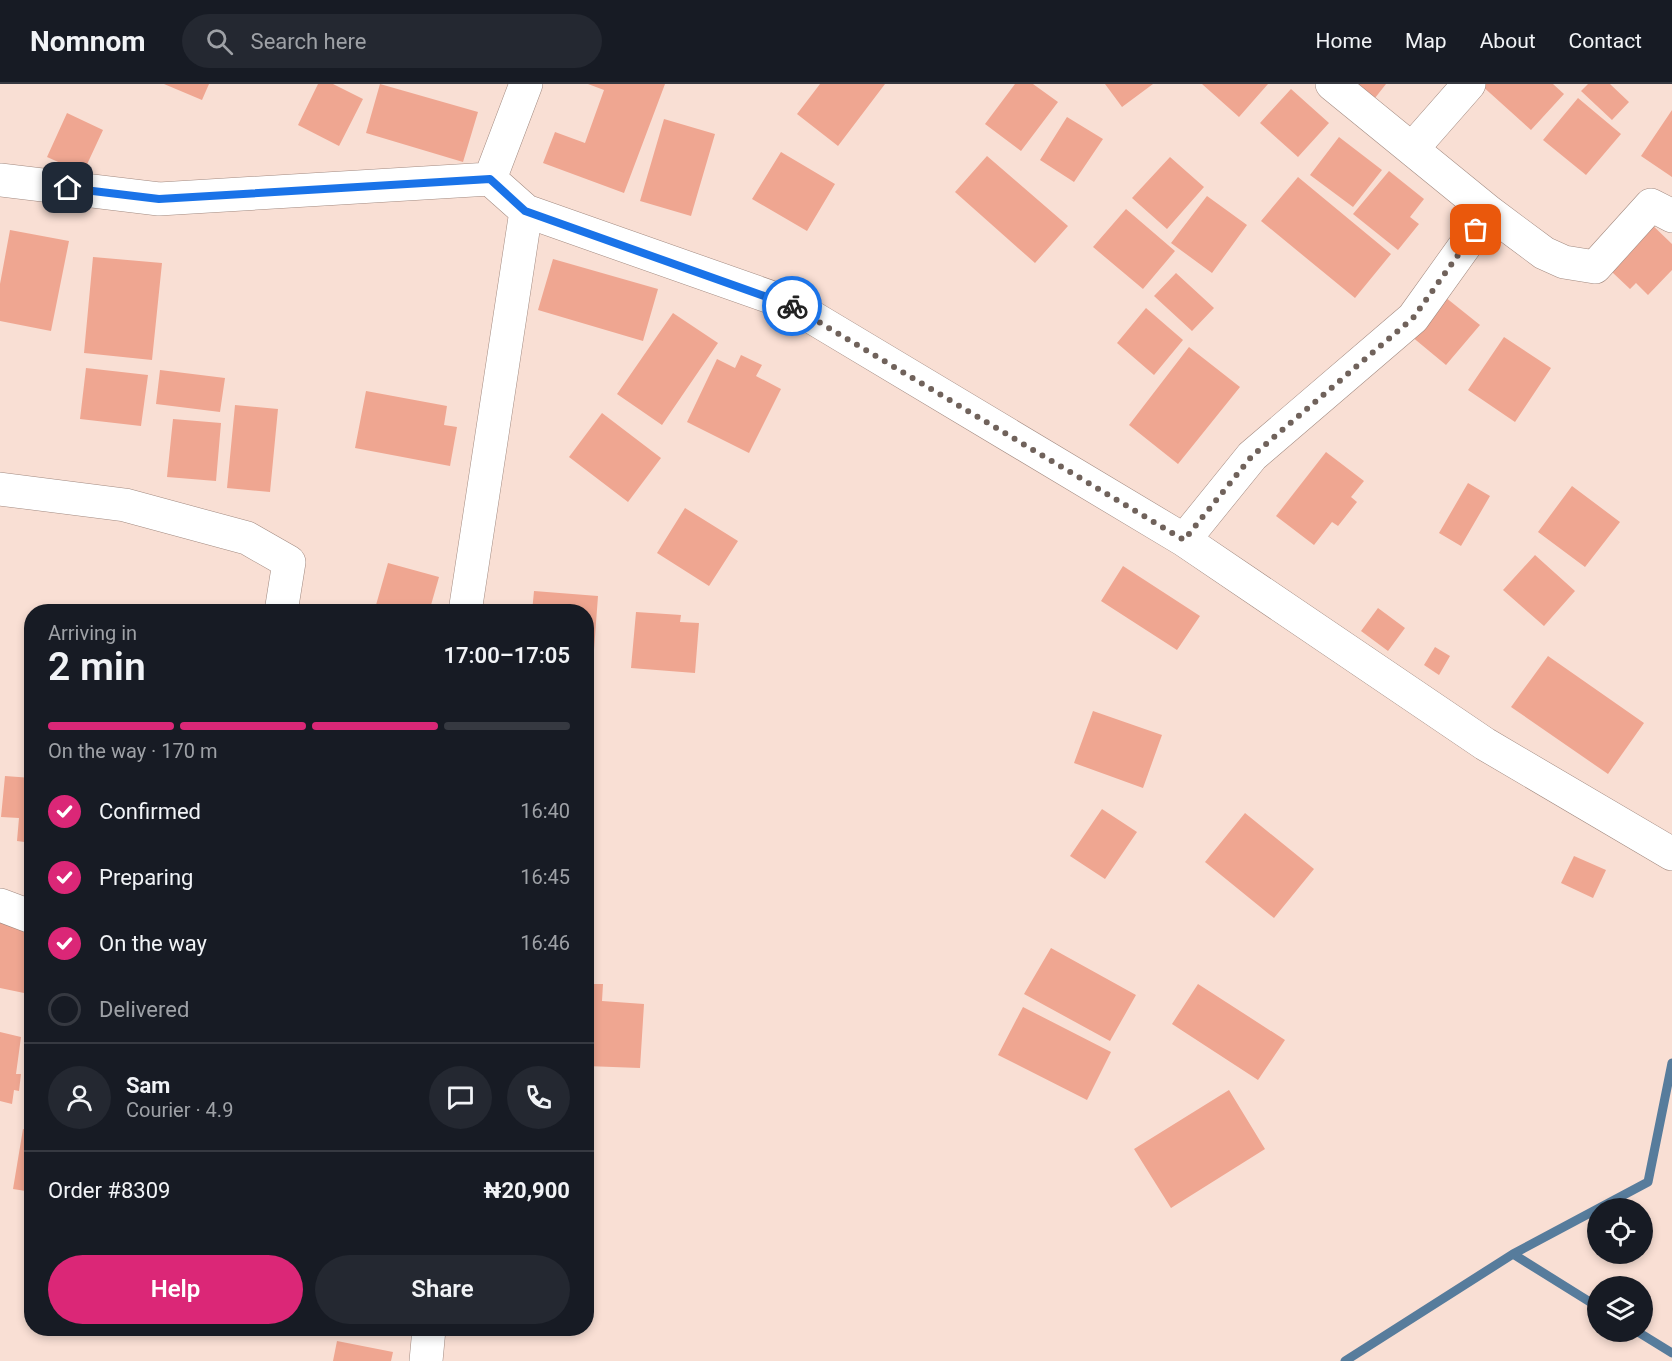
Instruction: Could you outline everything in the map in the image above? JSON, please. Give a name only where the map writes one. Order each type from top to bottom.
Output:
[{"type":"street","points":[[490,179],[526,84]]},
{"type":"street","points":[[1332,84],[1489,212],[1544,254],[1564,262],[1595,267],[1651,205],[1672,216]]},
{"type":"street","points":[[1412,149],[1468,84]]},
{"type":"street","points":[[0,180],[159,199],[490,179],[525,211],[790,304],[1184,540],[1485,744],[1672,854]]},
{"type":"street","points":[[466,604],[525,211]]},
{"type":"street","points":[[1184,540],[1252,456],[1413,318],[1489,212]]},
{"type":"street","points":[[0,489],[125,505],[247,538],[289,562],[282,604]]},
{"type":"street","points":[[0,905],[24,914]]},
{"type":"street","points":[[426,1361],[428,1336]]},
{"type":"building","points":[[164,84],[209,84],[202,100]]},
{"type":"building","points":[[318,84],[333,84],[363,99],[339,146],[298,125]]},
{"type":"building","points":[[380,84],[478,112],[463,162],[366,133]]},
{"type":"building","points":[[588,84],[665,84],[624,193],[543,163],[555,132],[585,143],[604,90]]},
{"type":"building","points":[[820,84],[885,84],[838,146],[797,114]]},
{"type":"building","points":[[1015,84],[1033,84],[1058,102],[1021,151],[985,124]]},
{"type":"building","points":[[1105,84],[1153,84],[1122,107]]},
{"type":"building","points":[[1202,84],[1268,84],[1239,117]]},
{"type":"building","points":[[1357,84],[1386,84],[1375,98]]},
{"type":"building","points":[[1480,84],[1553,84],[1564,94],[1531,130]]},
{"type":"building","points":[[1588,84],[1610,84],[1629,102],[1612,120],[1581,91]]},
{"type":"building","points":[[1291,89],[1329,123],[1298,157],[1260,123]]},
{"type":"building","points":[[1578,98],[1621,134],[1586,175],[1543,140]]},
{"type":"building","points":[[1672,110],[1672,177],[1641,156]]},
{"type":"building","points":[[67,113],[103,130],[83,173],[47,157]]},
{"type":"building","points":[[1067,117],[1103,139],[1074,182],[1040,160]]},
{"type":"building","points":[[664,119],[715,134],[691,216],[640,201]]},
{"type":"building","points":[[1339,137],[1382,170],[1353,207],[1310,175]]},
{"type":"building","points":[[781,152],[835,184],[807,231],[752,199]]},
{"type":"building","points":[[987,156],[1068,226],[1035,263],[955,192]]},
{"type":"building","points":[[1170,157],[1204,187],[1167,229],[1132,198]]},
{"type":"building","points":[[1389,171],[1424,199],[1410,217],[1419,224],[1398,250],[1353,214]]},
{"type":"building","points":[[1298,177],[1391,254],[1355,298],[1261,221]]},
{"type":"building","points":[[1207,196],[1247,225],[1212,273],[1171,243]]},
{"type":"building","points":[[1126,209],[1175,251],[1143,289],[1093,247]]},
{"type":"building","points":[[1645,218],[1672,244],[1672,270],[1648,295],[1636,283],[1630,289],[1612,272]]},
{"type":"building","points":[[10,230],[69,241],[51,331],[0,321],[0,284]]},
{"type":"building","points":[[93,257],[162,263],[152,360],[84,353]]},
{"type":"building","points":[[553,259],[658,289],[643,341],[538,310]]},
{"type":"building","points":[[1176,273],[1214,308],[1192,331],[1154,296]]},
{"type":"building","points":[[1445,297],[1480,325],[1446,365],[1411,336]]},
{"type":"building","points":[[1146,308],[1183,340],[1154,375],[1117,343]]},
{"type":"building","points":[[673,313],[718,343],[662,425],[617,394]]},
{"type":"building","points":[[1504,337],[1551,368],[1515,422],[1468,390]]},
{"type":"building","points":[[1189,347],[1240,387],[1178,464],[1129,425]]},
{"type":"building","points":[[741,355],[762,365],[756,376],[781,389],[749,453],[687,422],[717,359],[735,368]]},
{"type":"building","points":[[86,368],[148,375],[141,426],[80,419]]},
{"type":"building","points":[[160,370],[225,378],[220,412],[156,404]]},
{"type":"building","points":[[366,391],[447,406],[444,425],[457,427],[450,466],[355,448]]},
{"type":"building","points":[[235,405],[278,409],[270,492],[227,488]]},
{"type":"building","points":[[602,413],[661,458],[628,502],[569,457]]},
{"type":"building","points":[[173,419],[221,423],[216,481],[167,477]]},
{"type":"building","points":[[1326,452],[1364,481],[1351,497],[1357,502],[1338,526],[1332,522],[1314,545],[1276,516]]},
{"type":"building","points":[[1468,483],[1490,496],[1461,546],[1439,533]]},
{"type":"building","points":[[1572,486],[1620,522],[1585,567],[1538,532]]},
{"type":"building","points":[[685,508],[738,541],[709,586],[657,553]]},
{"type":"building","points":[[1535,555],[1575,591],[1544,626],[1503,590]]},
{"type":"building","points":[[388,563],[439,577],[431,604],[376,604]]},
{"type":"building","points":[[1123,566],[1200,616],[1177,650],[1101,601]]},
{"type":"building","points":[[534,591],[598,596],[594,650],[594,604],[533,604]]},
{"type":"building","points":[[1378,608],[1405,628],[1388,651],[1361,631]]},
{"type":"building","points":[[636,612],[681,615],[680,622],[699,623],[695,673],[631,668]]},
{"type":"building","points":[[1435,647],[1450,656],[1439,675],[1424,665]]},
{"type":"building","points":[[1548,656],[1644,723],[1608,774],[1511,707]]},
{"type":"building","points":[[1093,711],[1162,735],[1143,788],[1074,763]]},
{"type":"building","points":[[5,776],[24,777],[24,842],[17,841],[19,818],[1,817]]},
{"type":"building","points":[[1102,809],[1137,832],[1105,879],[1070,856]]},
{"type":"building","points":[[1245,813],[1314,869],[1274,918],[1205,862]]},
{"type":"building","points":[[1574,856],[1606,870],[1593,898],[1561,883]]},
{"type":"building","points":[[0,921],[24,926],[24,993],[0,988]]},
{"type":"building","points":[[1051,948],[1136,995],[1110,1041],[1024,994]]},
{"type":"building","points":[[594,984],[603,984],[602,1001],[644,1004],[640,1068],[594,1066]]},
{"type":"building","points":[[1198,984],[1285,1040],[1258,1080],[1172,1024]]},
{"type":"building","points":[[1023,1007],[1111,1052],[1087,1100],[998,1055]]},
{"type":"building","points":[[0,1032],[21,1037],[16,1074],[21,1074],[19,1091],[14,1090],[12,1104],[0,1101]]},
{"type":"building","points":[[1229,1090],[1265,1149],[1171,1208],[1134,1149]]},
{"type":"building","points":[[23,1129],[24,1191],[13,1189]]},
{"type":"building","points":[[337,1341],[393,1352],[391,1361],[333,1361]]},
{"type":"waterway","points":[[1345,1361],[1513,1254],[1648,1182],[1672,1063]]},
{"type":"waterway","points":[[1513,1254],[1587,1300]]},
{"type":"waterway","points":[[1653,1341],[1672,1353]]},
{"type":"way so far","points":[[792,306],[1184,540],[1252,456],[1413,318],[1476,230]]},
{"type":"route","points":[[68,188],[159,199],[490,179],[525,211],[792,306]]}]
